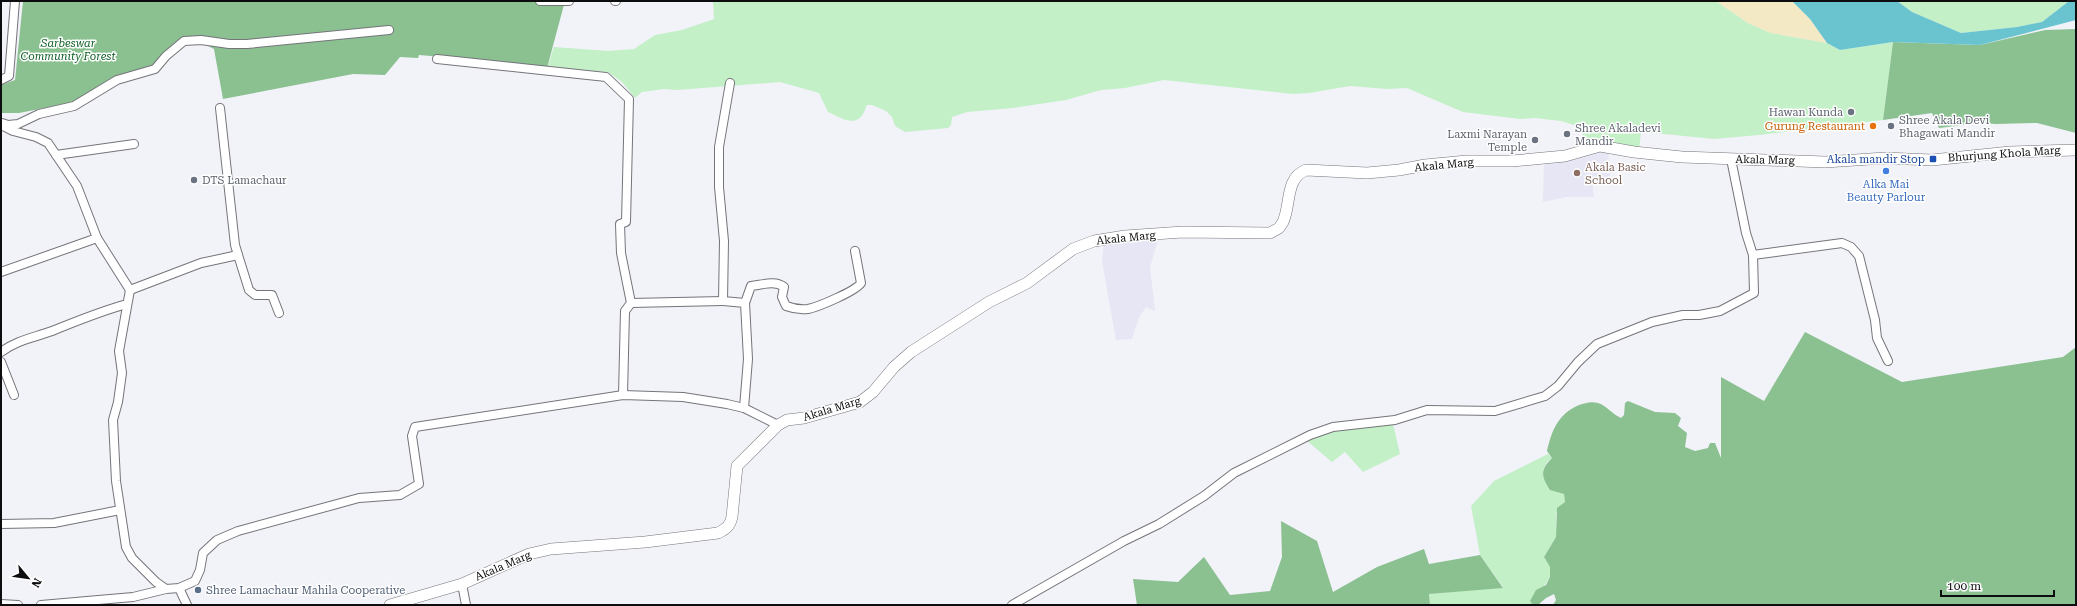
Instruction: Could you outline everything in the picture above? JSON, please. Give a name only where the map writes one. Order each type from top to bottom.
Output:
[{"type":"main road","name":"Akala Marg","points":[[390,605],[462,584],[529,554],[551,549],[645,542],[718,533],[730,524],[732,517],[737,466],[778,425],[787,420],[804,418],[860,402],[873,392],[894,367],[911,352],[989,302],[1027,283],[1073,249],[1085,243],[1125,236],[1183,232],[1270,233],[1280,228],[1294,180],[1301,172],[1306,170],[1367,173],[1467,161],[1512,161],[1565,156],[1600,146],[1634,152],[1731,159],[1825,162],[1885,158],[1932,160]]},
{"type":"main road","name":"Bhurjung Khola Marg","points":[[1932,160],[2010,152],[2076,150]]},
{"type":"street","points":[[1,80],[9,76],[15,1]]},
{"type":"street","points":[[540,1],[569,1]]},
{"type":"street","points":[[1,124],[18,124],[39,114],[74,106],[117,80],[155,69],[166,56],[184,41],[201,40],[229,44],[247,44],[389,30]]},
{"type":"street","points":[[437,59],[606,77],[629,99],[626,222],[620,224],[621,253],[631,303]]},
{"type":"street","points":[[723,301],[724,241],[719,186],[719,146],[730,83]]},
{"type":"street","points":[[220,108],[235,244],[238,255],[249,290],[255,295],[272,295],[278,313]]},
{"type":"street","points":[[1,124],[13,132]]},
{"type":"street","points":[[1,130],[36,137],[48,144],[77,186],[97,238],[130,290],[119,351],[122,374],[118,402],[113,420],[116,481],[126,547],[156,582],[166,589]]},
{"type":"street","points":[[56,155],[134,144]]},
{"type":"street","points":[[1012,605],[1124,541],[1159,524],[1204,496],[1234,473],[1310,435],[1333,427],[1395,420],[1427,410],[1496,411],[1545,396],[1558,386],[1586,353],[1597,344],[1652,322],[1683,314],[1699,315],[1720,311],[1754,293],[1753,255],[1746,233],[1731,159]]},
{"type":"street","points":[[1,272],[97,238]]},
{"type":"street","points":[[1753,255],[1842,243],[1851,247],[1859,256],[1877,338],[1888,361]]},
{"type":"street","points":[[744,408],[748,359],[745,303],[751,286],[778,283],[784,287],[782,298],[786,306],[795,310],[816,306],[858,288],[861,283],[855,251]]},
{"type":"street","points":[[130,290],[201,262],[238,255]]},
{"type":"street","points":[[623,395],[624,311],[631,303],[723,301],[745,303]]},
{"type":"street","points":[[1,352],[14,342],[34,337],[105,310],[127,304]]},
{"type":"street","points":[[1,362],[14,395]]},
{"type":"street","points":[[41,605],[133,597],[166,589],[179,588],[195,581],[200,570],[203,553],[217,540],[238,531],[359,498],[400,495],[419,484],[412,436],[415,427],[623,395],[683,397],[744,408],[778,425]]},
{"type":"street","points":[[1,524],[54,523],[120,510]]},
{"type":"street","points":[[462,584],[466,605]]},
{"type":"street","points":[[179,588],[187,605]]},
{"type":"street","points":[[1,604],[18,605]]},
{"type":"shaded area","name":"Akala Basic School","points":[[1608,149],[1610,178],[1592,183],[1594,197],[1566,197],[1543,202],[1544,162]]},
{"type":"shaded area","points":[[1158,239],[1150,267],[1155,311],[1146,307],[1139,317],[1132,339],[1116,340],[1102,261],[1104,243]]},
{"type":"green space","name":"Sarbeswar Community Forest","points":[[23,1],[565,1],[547,68],[503,62],[419,55],[418,58],[400,57],[385,75],[353,74],[223,99],[214,49],[200,42],[184,38],[153,67],[76,102],[19,113],[1,113],[1,85],[15,80]]},
{"type":"green space","points":[[713,1],[1716,1],[1748,23],[1771,33],[1827,43],[1840,50],[1893,42],[1883,120],[1714,139],[1641,133],[1639,149],[1587,147],[1580,127],[1561,121],[1535,118],[1520,119],[1463,112],[1407,88],[1387,89],[1350,86],[1309,93],[1293,94],[1164,80],[1125,88],[1101,90],[1066,100],[1013,108],[967,112],[952,117],[951,125],[948,128],[905,132],[895,126],[892,117],[886,111],[872,105],[867,105],[864,113],[855,120],[851,121],[842,119],[828,112],[819,93],[780,82],[677,90],[664,89],[642,92],[635,98],[622,82],[608,72],[547,68],[554,47],[608,51],[634,49],[655,35],[682,30],[714,19]]},
{"type":"green space","points":[[1897,1],[2069,1],[2042,22],[2017,27],[1961,33],[1912,12]]},
{"type":"green space","points":[[2076,29],[2076,133],[2037,123],[1980,123],[1939,128],[1932,113],[1883,120],[1893,42],[1980,45],[2045,30]]},
{"type":"green space","points":[[1805,332],[1902,382],[2063,357],[2076,347],[2076,605],[1553,605],[1556,600],[1554,594],[1546,598],[1538,605],[1532,604],[1530,601],[1536,590],[1546,585],[1550,577],[1550,567],[1544,557],[1556,537],[1557,508],[1565,502],[1564,494],[1550,490],[1543,473],[1545,466],[1552,458],[1547,451],[1551,436],[1557,424],[1566,413],[1579,405],[1593,402],[1601,404],[1621,418],[1624,415],[1625,403],[1628,401],[1655,412],[1675,413],[1681,418],[1678,426],[1687,433],[1685,447],[1695,451],[1708,448],[1710,443],[1715,443],[1721,458],[1721,377],[1764,401]]},
{"type":"green space","points":[[1393,424],[1400,454],[1363,472],[1345,452],[1332,462],[1306,440],[1345,428]]},
{"type":"green space","points":[[1548,454],[1552,458],[1547,462],[1543,470],[1546,480],[1551,489],[1564,494],[1565,502],[1556,513],[1556,537],[1544,557],[1550,567],[1550,577],[1532,604],[1534,605],[1430,605],[1429,594],[1503,587],[1480,555],[1471,506],[1494,481]]},
{"type":"green space","points":[[1281,521],[1317,541],[1333,592],[1377,567],[1424,549],[1429,564],[1480,555],[1503,588],[1429,594],[1430,605],[1137,605],[1133,579],[1178,582],[1204,557],[1230,595],[1270,591],[1282,557]]},
{"type":"sand","points":[[1716,1],[1792,1],[1810,19],[1827,43],[1771,33],[1748,23]]},
{"type":"water","points":[[1792,1],[1897,1],[1912,12],[1961,33],[2017,27],[2042,22],[2069,1],[2076,1],[2076,20],[1980,45],[1893,42],[1840,50],[1827,43],[1810,19]]},
{"type":"place","name":"Hawan Kunda","points":[[1851,112]]},
{"type":"place","name":"Gurung Restaurant","points":[[1873,126]]},
{"type":"place","name":"Shree Akala Devi Bhagawati Mandir","points":[[1891,126]]},
{"type":"place","name":"Shree Akaladevi Mandir","points":[[1567,134]]},
{"type":"place","name":"Laxmi Narayan Temple","points":[[1535,140]]},
{"type":"place","name":"Akala mandir Stop","points":[[1933,159]]},
{"type":"place","name":"Alka Mai Beauty Parlour","points":[[1886,171]]},
{"type":"place","name":"Akala Basic School","points":[[1577,173]]},
{"type":"place","name":"DTS Lamachaur","points":[[194,180]]},
{"type":"place","name":"Shree Lamachaur Mahila Cooperative","points":[[198,590]]}]
